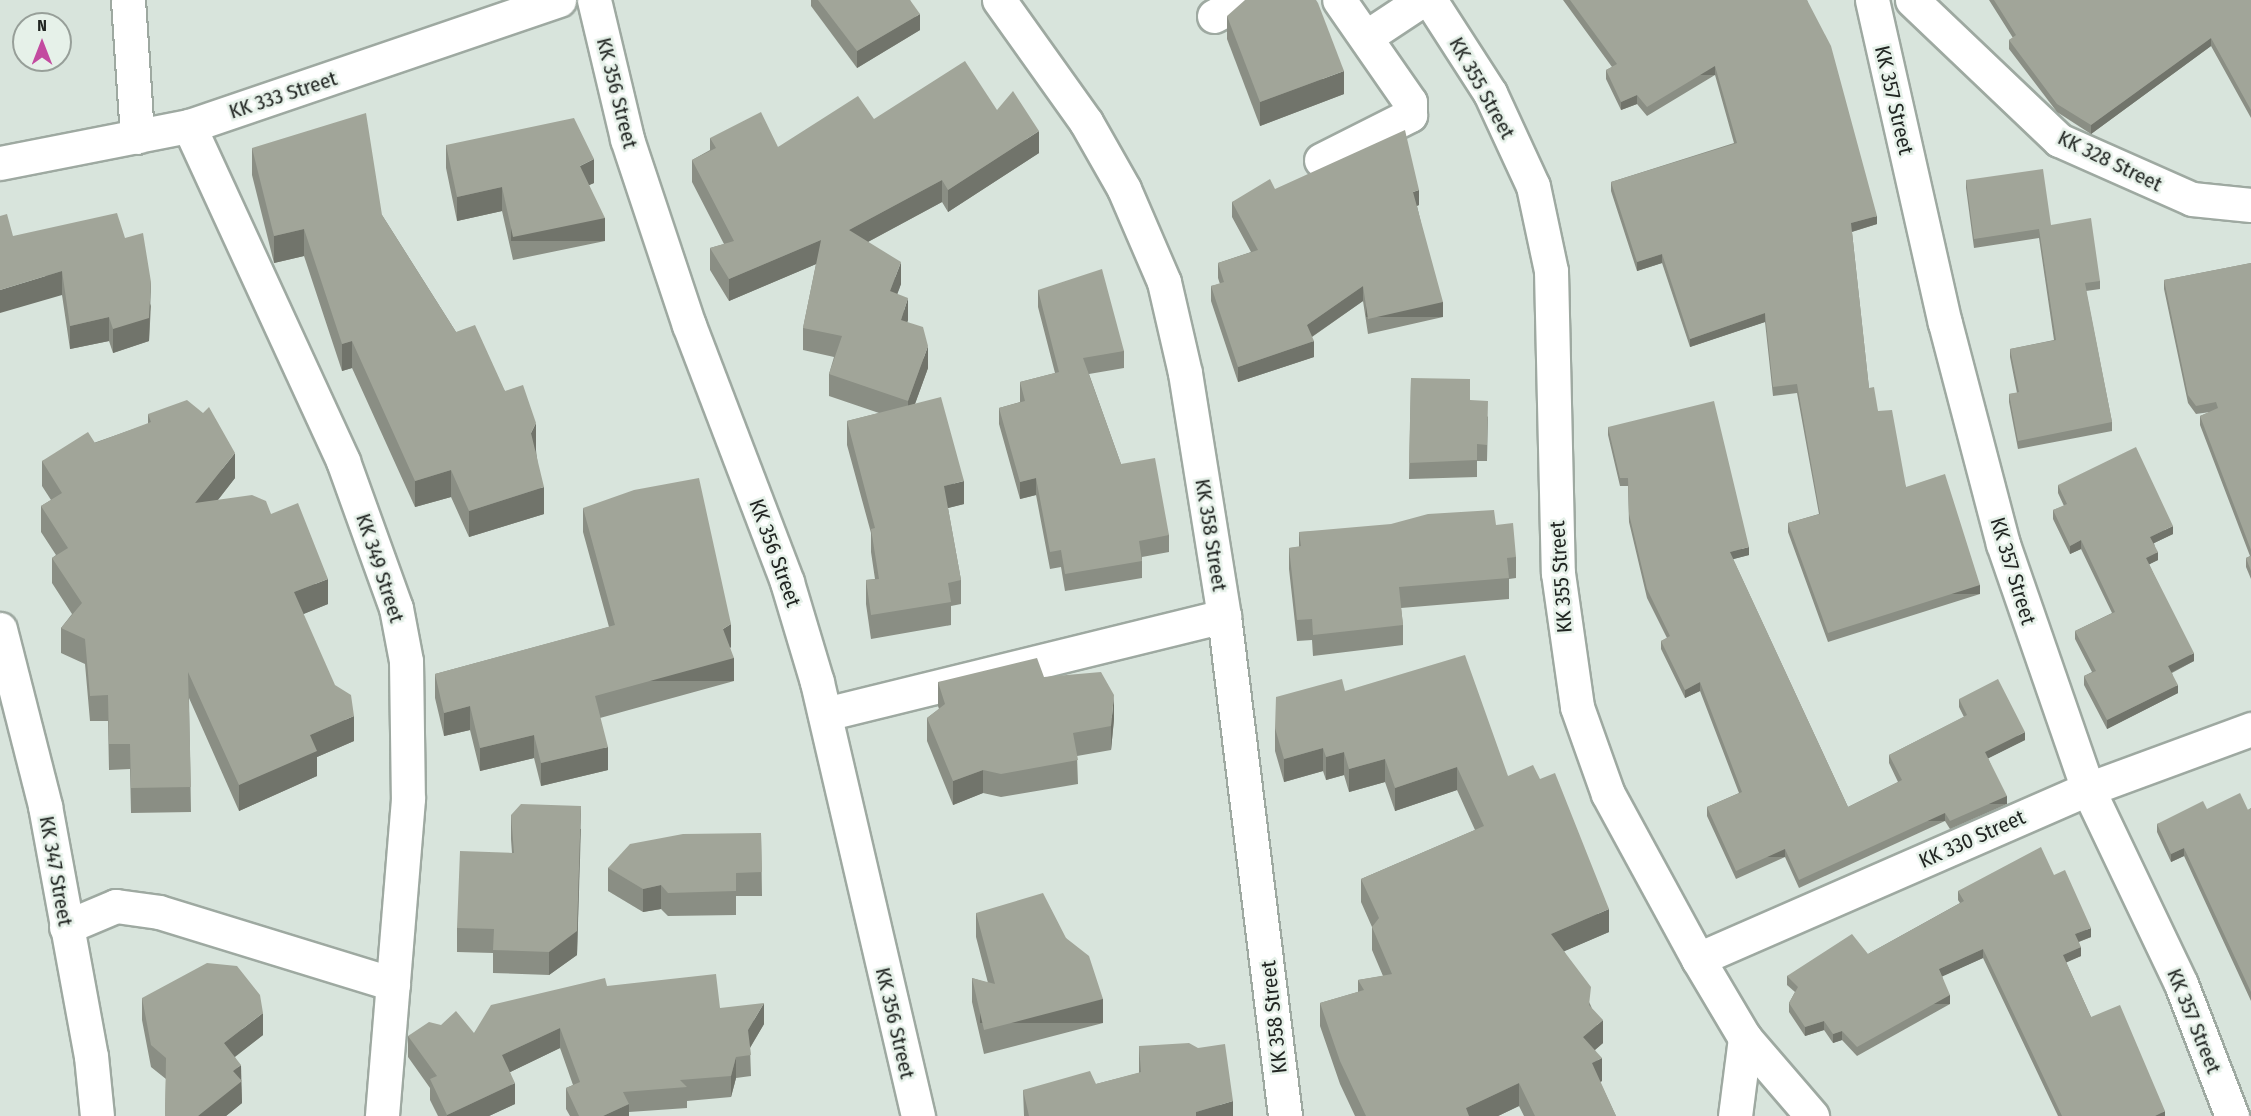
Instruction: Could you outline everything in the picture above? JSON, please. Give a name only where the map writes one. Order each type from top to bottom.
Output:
[{"type":"street","points":[[128,0],[136,137]]},
{"type":"street","name":"KK 333 Street","points":[[0,163],[189,126],[560,0]]},
{"type":"street","name":"KK 356 Street","points":[[594,0],[627,139],[689,325],[788,582],[825,714],[918,1116]]},
{"type":"street","name":"KK 358 Street","points":[[999,0],[1086,122],[1124,189],[1164,282],[1224,616],[1285,1116]]},
{"type":"street","points":[[1214,16],[1244,0]]},
{"type":"street","points":[[1322,160],[1410,115],[1410,102],[1339,0]]},
{"type":"street","points":[[1366,37],[1422,0]]},
{"type":"street","name":"KK 355 Street","points":[[1430,0],[1490,93],[1533,186],[1551,271],[1558,573],[1577,707],[1608,794],[1698,959],[1744,1038],[1812,1116]]},
{"type":"street","name":"KK 357 Street","points":[[1872,0],[1945,324],[2002,544],[2088,789],[2181,984],[2232,1116]]},
{"type":"street","name":"KK 328 Street","points":[[1912,0],[2059,140],[2192,199],[2251,205]]},
{"type":"street","name":"KK 349 Street","points":[[189,126],[343,461],[396,608],[406,661],[408,799],[382,1116]]},
{"type":"street","points":[[825,714],[1224,616]]},
{"type":"street","name":"KK 347 Street","points":[[0,629],[45,806],[97,1116]]},
{"type":"street","name":"KK 330 Street","points":[[1698,959],[2088,789],[2251,729]]},
{"type":"street","points":[[66,927],[116,906],[159,912],[393,984]]},
{"type":"street","points":[[1735,1116],[1744,1038]]},
{"type":"building","points":[[818,0],[910,0],[920,14],[857,51]]},
{"type":"building","points":[[1245,0],[1316,0],[1344,71],[1260,102],[1227,16]]},
{"type":"building","points":[[1570,0],[1807,0],[1831,46],[1877,216],[1851,223],[1869,388],[1874,387],[1878,411],[1892,410],[1906,487],[1945,474],[1980,585],[1828,633],[1788,523],[1820,514],[1797,384],[1773,387],[1765,313],[1690,339],[1662,254],[1637,262],[1611,182],[1737,143],[1715,66],[1647,107],[1637,95],[1621,102],[1606,70],[1617,64]]},
{"type":"building","points":[[1994,0],[2251,0],[2251,110],[2211,38],[2091,125],[2057,104],[2009,40],[2016,35]]},
{"type":"building","points":[[965,61],[997,110],[1013,91],[1039,131],[948,190],[942,180],[849,230],[901,262],[890,291],[908,298],[901,320],[923,327],[928,346],[908,401],[829,374],[842,336],[803,328],[821,240],[729,279],[710,248],[734,241],[692,160],[716,148],[710,138],[761,112],[778,147],[858,96],[874,119]]},
{"type":"building","points":[[366,113],[382,215],[456,332],[475,325],[505,391],[523,385],[536,423],[531,433],[544,487],[469,511],[451,470],[415,481],[352,341],[342,344],[304,229],[274,236],[252,148]]},
{"type":"building","points":[[574,118],[594,159],[580,166],[605,218],[513,237],[502,187],[457,197],[446,145]]},
{"type":"building","points":[[1405,130],[1419,190],[1413,192],[1443,302],[1368,319],[1363,286],[1307,325],[1314,341],[1238,367],[1211,286],[1224,282],[1218,263],[1258,250],[1232,202],[1270,179],[1275,189]]},
{"type":"building","points":[[2043,169],[2051,225],[2091,218],[2100,281],[2085,283],[2112,422],[2018,441],[2009,394],[2019,392],[2010,349],[2056,340],[2039,229],[1974,239],[1966,180]]},
{"type":"building","points":[[117,213],[125,238],[143,233],[151,282],[149,318],[113,329],[109,317],[70,326],[62,271],[0,290],[0,216],[7,214],[13,236]]},
{"type":"building","points":[[2251,263],[2251,550],[2200,416],[2218,408],[2216,402],[2196,406],[2188,395],[2164,280]]},
{"type":"building","points":[[1102,269],[1124,351],[1083,358],[1121,464],[1155,458],[1169,535],[1139,541],[1142,561],[1065,574],[1061,550],[1050,552],[1036,478],[1020,482],[999,408],[1025,401],[1020,382],[1059,372],[1038,290]]},
{"type":"building","points":[[1411,378],[1470,379],[1470,400],[1488,401],[1487,445],[1477,444],[1477,460],[1409,463]]},
{"type":"building","points":[[941,397],[964,481],[944,486],[961,580],[948,583],[951,602],[871,615],[866,580],[879,579],[871,529],[875,528],[847,421]]},
{"type":"building","points":[[187,400],[203,413],[209,407],[235,453],[195,503],[252,495],[266,501],[271,514],[298,503],[328,579],[294,592],[335,685],[351,695],[354,716],[310,735],[317,751],[239,785],[188,672],[191,787],[131,788],[130,744],[109,744],[108,695],[90,696],[85,639],[61,628],[82,603],[52,558],[68,548],[41,506],[62,493],[42,461],[88,432],[95,443],[151,422],[148,414]]},
{"type":"building","points":[[1714,401],[1749,547],[1730,552],[1848,807],[1902,780],[1889,755],[1967,715],[1959,699],[1998,679],[2025,732],[1985,752],[2007,796],[1950,821],[1945,813],[1799,880],[1785,849],[1736,871],[1707,807],[1742,792],[1700,682],[1685,690],[1661,641],[1670,636],[1647,589],[1629,514],[1628,478],[1620,478],[1608,427]]},
{"type":"building","points":[[2136,447],[2173,526],[2150,537],[2158,552],[2146,558],[2194,653],[2168,666],[2178,685],[2107,720],[2084,676],[2096,671],[2075,631],[2115,612],[2081,540],[2070,546],[2053,510],[2067,504],[2058,485]]},
{"type":"building","points":[[699,478],[731,624],[723,629],[734,658],[595,696],[608,747],[541,763],[534,735],[480,748],[470,706],[444,713],[435,674],[615,625],[583,508],[634,490]]},
{"type":"building","points":[[1494,510],[1496,525],[1513,523],[1516,557],[1507,558],[1509,578],[1399,587],[1403,625],[1313,635],[1312,619],[1297,620],[1289,548],[1301,546],[1299,532],[1391,524],[1428,514]]},
{"type":"building","points":[[2251,556],[2251,571],[2246,558]]},
{"type":"building","points":[[1465,655],[1508,776],[1533,765],[1540,779],[1555,773],[1609,909],[1551,934],[1591,987],[1589,1005],[1603,1020],[1583,1037],[1602,1058],[1592,1063],[1616,1116],[1535,1116],[1519,1083],[1466,1108],[1469,1116],[1366,1116],[1340,1061],[1320,1003],[1364,990],[1358,980],[1392,974],[1372,927],[1379,918],[1361,879],[1484,826],[1457,767],[1395,788],[1385,759],[1349,769],[1344,752],[1326,757],[1323,748],[1284,759],[1275,728],[1276,697],[1342,679],[1345,691]]},
{"type":"building","points":[[1037,658],[1044,677],[1101,672],[1114,695],[1111,726],[1073,733],[1078,760],[1001,774],[983,770],[953,781],[927,718],[945,704],[938,682]]},
{"type":"building","points":[[2240,793],[2248,810],[2251,808],[2251,992],[2184,848],[2171,854],[2157,824],[2203,801],[2207,809]]},
{"type":"building","points":[[521,804],[581,806],[577,931],[549,952],[493,950],[494,929],[457,928],[460,851],[514,853],[511,815]]},
{"type":"building","points":[[761,833],[762,872],[736,873],[736,891],[668,893],[661,885],[643,889],[608,868],[630,844],[683,834]]},
{"type":"building","points":[[2041,847],[2054,875],[2065,870],[2091,928],[2075,934],[2081,947],[2063,955],[2091,1017],[2120,1005],[2165,1111],[2155,1116],[2062,1116],[1983,949],[1939,969],[1950,995],[1857,1047],[1842,1031],[1833,1034],[1824,1021],[1805,1027],[1789,1003],[1798,987],[1787,976],[1852,934],[1868,954],[1964,901],[1958,891]]},
{"type":"building","points":[[1043,893],[1066,938],[1089,956],[1103,999],[984,1030],[972,978],[995,984],[976,913]]},
{"type":"building","points":[[207,963],[237,966],[260,995],[263,1013],[224,1043],[241,1065],[233,1071],[242,1081],[198,1116],[165,1116],[166,1058],[151,1045],[142,998]]},
{"type":"building","points":[[716,974],[720,1008],[764,1003],[748,1030],[751,1055],[736,1057],[731,1076],[680,1080],[687,1087],[623,1092],[629,1104],[603,1116],[579,1116],[566,1088],[580,1082],[560,1028],[502,1055],[515,1083],[447,1115],[430,1079],[437,1076],[408,1036],[429,1022],[441,1025],[456,1011],[474,1033],[491,1005],[605,978],[607,986]]},
{"type":"building","points":[[1189,1043],[1198,1048],[1225,1044],[1233,1101],[1196,1112],[1196,1116],[1029,1116],[1023,1090],[1090,1071],[1096,1084],[1141,1072],[1139,1046]]}]
